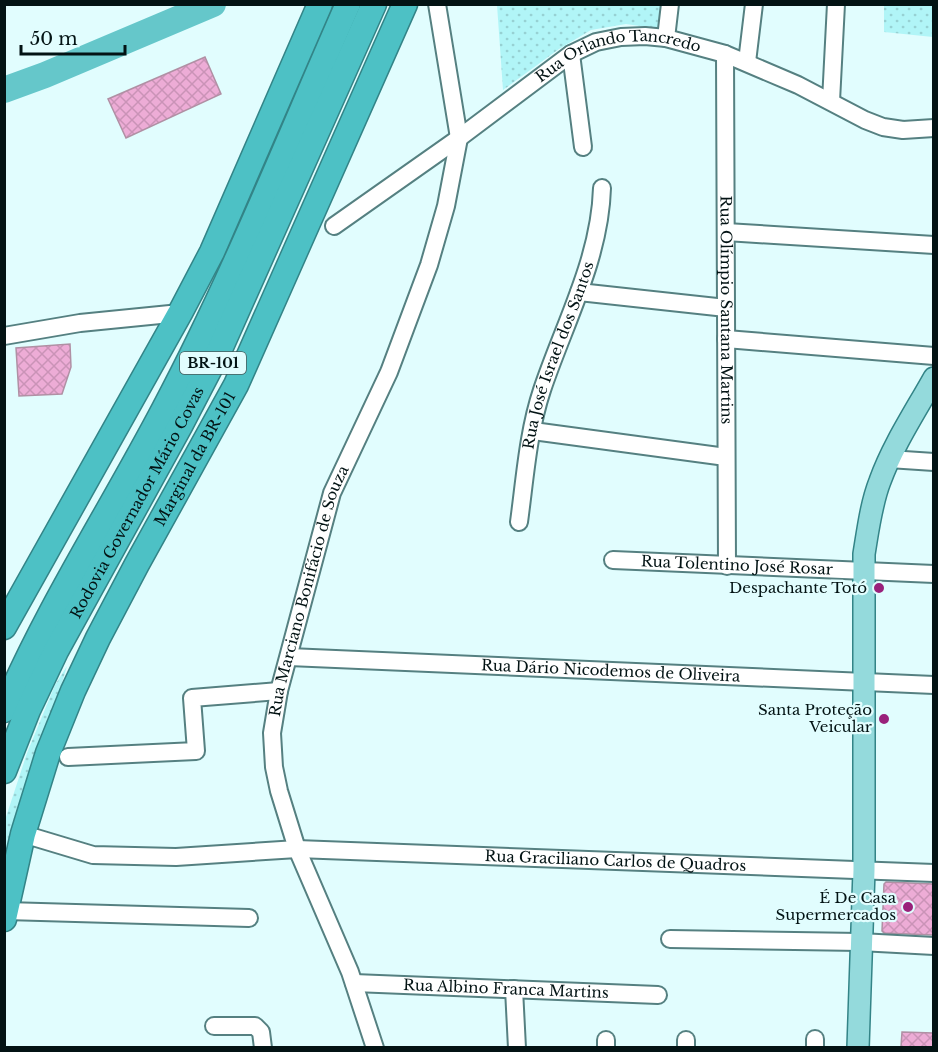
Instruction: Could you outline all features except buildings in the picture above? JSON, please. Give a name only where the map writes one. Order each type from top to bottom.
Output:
[{"type":"highway","points":[[4,627],[180,313],[232,209],[320,4]]},
{"type":"highway","name":"Rodovia Governador Mário Covas","points":[[4,710],[41,632],[187,365],[222,291],[348,4]]},
{"type":"highway","name":"Rodovia Governador Mário Covas","points":[[4,771],[28,710],[89,590],[215,360],[374,4]]},
{"type":"highway","name":"Marginal da BR-101","points":[[5,915],[23,834],[48,753],[73,691],[137,564],[236,385],[405,4]]},
{"type":"highway","points":[[28,710],[137,564]]},
{"type":"main road","points":[[858,1047],[864,870],[862,570],[879,482],[933,378]]},
{"type":"street","points":[[437,4],[459,138]]},
{"type":"street","points":[[666,38],[670,4]]},
{"type":"street","points":[[747,62],[754,4]]},
{"type":"street","points":[[831,102],[836,4]]},
{"type":"street","name":"Rua Orlando Tancredo","points":[[334,226],[459,138],[571,54],[596,42],[621,37],[666,38],[725,54],[747,62],[883,127],[903,130],[933,128]]},
{"type":"street","points":[[571,54],[583,147]]},
{"type":"street","name":"Rua Olímpio Santana Martins","points":[[725,54],[727,566]]},
{"type":"street","name":"Rua Marciano Bonifácio de Souza","points":[[375,1047],[354,983],[297,849],[279,792],[274,767],[272,733],[279,691],[332,493],[389,372],[429,265],[446,206],[459,138]]},
{"type":"street","name":"Rua José Israel dos Santos","points":[[519,522],[542,389],[579,292],[599,219],[602,188]]},
{"type":"street","points":[[726,232],[933,245]]},
{"type":"street","points":[[579,292],[726,309]]},
{"type":"street","points":[[4,336],[80,323],[180,313]]},
{"type":"street","points":[[726,339],[933,356]]},
{"type":"street","points":[[533,431],[726,457]]},
{"type":"street","points":[[889,459],[933,462]]},
{"type":"street","name":"Rua Tolentino José Rosar","points":[[613,560],[933,574]]},
{"type":"street","name":"Rua Dário Nicodemos de Oliveira","points":[[289,657],[933,685]]},
{"type":"street","points":[[68,757],[196,751],[192,698],[279,691]]},
{"type":"street","name":"Rua Graciliano Carlos de Quadros","points":[[23,834],[93,855],[177,857],[297,849],[933,873]]},
{"type":"street","points":[[5,915],[249,918]]},
{"type":"street","points":[[670,939],[860,942],[933,946]]},
{"type":"street","name":"Rua Albino Franca Martins","points":[[354,983],[658,995]]},
{"type":"street","points":[[514,989],[517,1047]]},
{"type":"street","points":[[214,1026],[255,1026],[261,1032],[263,1047]]},
{"type":"shaded area","points":[[497,5],[662,5],[660,29],[626,24],[591,30],[559,49],[503,90]]},
{"type":"shaded area","points":[[884,5],[933,5],[933,37],[884,32]]},
{"type":"shaded area","points":[[67,666],[5,877],[5,820],[27,753],[55,685]]},
{"type":"waterway","points":[[4,90],[213,4]]},
{"type":"place","name":"Despachante Totó","points":[[879,588]]},
{"type":"place","name":"Santa Proteção Veicular","points":[[884,719]]},
{"type":"place","name":"É De Casa Supermercados","points":[[908,907]]}]
